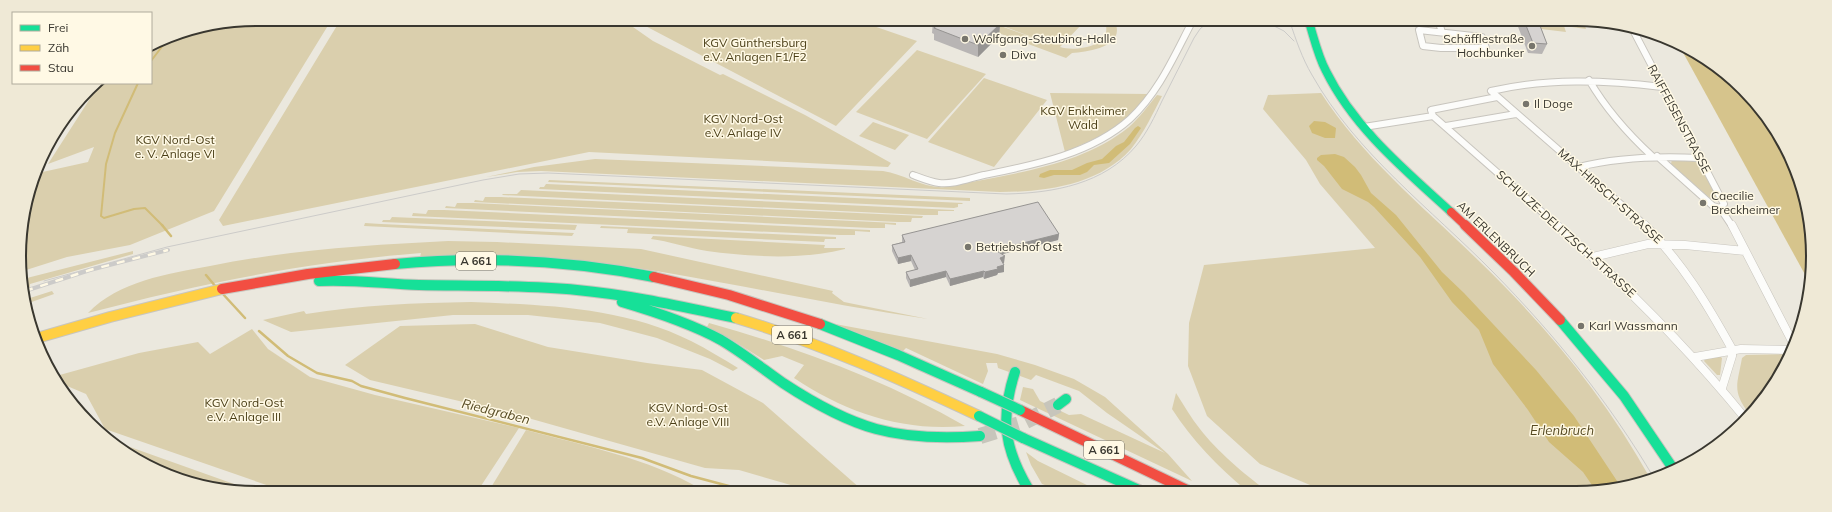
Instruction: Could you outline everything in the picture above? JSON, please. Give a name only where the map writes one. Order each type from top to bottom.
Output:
[{"type":"main road","name":"AM ERLENBRUCH","points":[[1310,26],[1316,48],[1331,79],[1364,127],[1386,151],[1520,278],[1550,309],[1603,371],[1671,465]]},
{"type":"main road","name":"A 661","points":[[41,337],[131,310],[200,293],[258,282],[309,278],[412,263],[492,261],[550,263],[612,269],[642,274],[720,292],[807,318],[907,358],[982,392],[1179,486]]},
{"type":"main road","name":"A 661","points":[[44,344],[88,330],[193,303],[309,278],[444,286],[480,285],[564,289],[593,292],[672,303],[711,311],[774,329],[859,361],[1023,438],[1130,486]]},
{"type":"main road","points":[[593,292],[659,314],[711,335],[752,360],[821,407],[863,428],[893,436],[928,440],[962,439],[980,436]]},
{"type":"main road","points":[[1015,372],[1007,393],[1004,427],[1006,439],[1014,463],[1027,486]]},
{"type":"main road","points":[[1058,405],[1066,399]]},
{"type":"street","points":[[913,175],[939,183],[954,182],[1060,157],[1101,139],[1123,124],[1148,99],[1190,26]]},
{"type":"street","points":[[1440,26],[1442,32]]},
{"type":"street","points":[[1419,30],[1442,32],[1482,37],[1486,48],[1442,48],[1423,46],[1419,30]]},
{"type":"street","name":"RAIFFEISENSTRASSE","points":[[1635,34],[1724,204],[1720,208]]},
{"type":"street","points":[[1498,97],[1491,91],[1551,81],[1589,80],[1662,87]]},
{"type":"street","name":"RAIFFEISENSTRASSE","points":[[1589,80],[1612,117],[1654,156],[1713,206],[1720,208],[1735,230],[1790,338]]},
{"type":"street","points":[[1364,127],[1433,116],[1431,110],[1498,97]]},
{"type":"street","name":"MAX-HIRSCH-STRASSE","points":[[1498,97],[1640,220],[1663,243],[1695,286],[1732,349]]},
{"type":"street","points":[[1446,126],[1516,114]]},
{"type":"street","name":"SCHULZE-DELITZSCH-STRASSE","points":[[1433,116],[1593,257],[1638,299],[1695,357],[1743,414]]},
{"type":"street","points":[[1579,167],[1615,159],[1654,156],[1699,158]]},
{"type":"street","points":[[1593,257],[1648,244],[1663,243],[1745,251]]},
{"type":"street","points":[[1695,357],[1732,349],[1785,350]]},
{"type":"street","points":[[1722,388],[1732,356],[1732,349]]},
{"type":"green space","name":"KGV Nord-Ost e. V. Anlage VI","points":[[241,26],[328,26],[214,211],[130,245],[67,257],[26,270],[26,241],[30,211],[42,172],[88,162],[94,147],[48,164],[94,92],[103,84],[152,84],[152,51],[154,50],[182,38],[211,30]]},
{"type":"green space","name":"KGV Nord-Ost e.V. Anlage IV","points":[[337,26],[632,26],[653,41],[720,75],[723,74],[805,115],[891,163],[888,167],[589,152],[223,226],[219,220]]},
{"type":"green space","name":"KGV Günthersburg e.V. Anlagen F1/F2","points":[[645,26],[874,26],[917,41],[836,126]]},
{"type":"green space","points":[[980,26],[1001,26],[1056,46],[1002,26],[1080,26],[1060,47],[1075,49],[1084,48],[1099,42],[1104,37],[1106,26],[1116,26],[1117,30],[1115,37],[1110,43],[1096,49],[1072,53],[1066,58]]},
{"type":"green space","points":[[1540,26],[1564,26],[1566,32],[1541,29]]},
{"type":"green space","points":[[1564,26],[1585,26],[1586,29]]},
{"type":"green space","points":[[917,50],[986,74],[927,139],[856,112]]},
{"type":"green space","points":[[984,78],[1047,100],[994,167],[928,142]]},
{"type":"green space","name":"KGV Enkheimer Wald","points":[[1050,93],[1149,94],[1121,123],[1091,141],[1065,152]]},
{"type":"green space","points":[[1321,93],[1338,117],[1375,161],[1505,287],[1551,338],[1594,391],[1614,419],[1648,475],[1621,482],[1591,486],[1312,486],[1260,464],[1207,416],[1188,366],[1189,323],[1204,265],[1375,248],[1320,184],[1306,160],[1263,109],[1268,95]]},
{"type":"green space","points":[[1157,95],[1162,96],[1144,130],[1131,149],[1118,161],[1103,171],[1087,178],[1053,188],[1017,192],[1000,192],[541,171],[517,172],[486,177],[534,167],[595,159],[883,171],[929,186],[945,187],[1041,168],[1065,161],[1087,152],[1109,141],[1129,127]]},
{"type":"green space","points":[[873,122],[909,135],[895,150],[859,136]]},
{"type":"green space","points":[[1672,159],[1693,161],[1698,163],[1719,200],[1714,201],[1711,199],[1671,164]]},
{"type":"green space","points":[[549,180],[970,198],[970,201],[548,182]]},
{"type":"green space","points":[[546,184],[963,203],[958,204],[958,207],[954,208],[539,189],[540,187],[544,187]]},
{"type":"green space","points":[[521,190],[954,211],[938,211],[938,215],[924,215],[502,195],[517,194]]},
{"type":"green space","points":[[485,197],[923,216],[922,218],[912,218],[911,222],[898,222],[474,202],[475,200],[483,201]]},
{"type":"green space","points":[[457,203],[896,223],[896,225],[885,224],[885,228],[871,228],[445,208],[446,206],[455,207]]},
{"type":"green space","points":[[428,210],[870,230],[870,232],[855,231],[855,235],[840,235],[412,216],[413,213],[426,214]]},
{"type":"green space","points":[[392,217],[577,225],[575,230],[382,222],[383,220],[390,220]]},
{"type":"green space","points":[[365,223],[574,233],[572,236],[364,226]]},
{"type":"green space","points":[[601,226],[836,237],[836,239],[825,239],[824,242],[627,233],[628,229],[600,228]]},
{"type":"green space","points":[[653,236],[825,245],[824,248],[845,249],[811,255],[794,256],[741,255],[700,250],[651,239]]},
{"type":"green space","points":[[448,241],[641,249],[833,291],[832,293],[844,302],[928,319],[715,281],[586,261],[545,257],[420,257],[421,253],[294,268],[211,284],[129,302],[88,313],[100,302],[129,286],[144,280],[177,272],[240,260],[299,252],[358,246]]},
{"type":"green space","points":[[133,251],[133,254],[30,284],[30,298],[52,291],[54,294],[30,302],[27,278]]},
{"type":"green space","points":[[471,302],[583,310],[638,321],[691,341],[738,368],[733,371],[710,359],[657,338],[600,323],[528,315],[453,315],[291,332],[263,320],[304,311],[306,314],[347,308],[388,305]]},
{"type":"green space","points":[[709,323],[808,354],[904,394],[965,426],[919,426],[875,417],[854,410],[833,401],[794,378],[804,365],[782,356],[764,360],[729,338],[707,327]]},
{"type":"green space","name":"KGV Nord-Ost e.V. Anlage VIII","points":[[475,324],[548,347],[647,363],[702,370],[763,403],[858,486],[794,486],[739,470],[705,468],[514,414],[370,380],[345,365],[400,326]]},
{"type":"green space","points":[[835,324],[997,354],[1035,365],[1074,379],[1105,397],[1168,454],[1192,481],[1020,400],[1023,387],[1033,389],[1040,401],[1069,415],[1081,414],[1165,453],[1107,413],[1079,391],[1036,375],[1031,380],[998,368],[997,363],[986,363],[988,371],[983,384],[906,348],[903,351]]},
{"type":"green space","name":"KGV Nord-Ost e.V. Anlage III","points":[[252,329],[268,349],[310,377],[375,395],[519,428],[481,486],[269,486],[105,429],[86,394],[66,386],[59,375],[139,353],[198,342],[210,354]]},
{"type":"green space","points":[[1784,354],[1767,384],[1747,410],[1740,399],[1737,388],[1742,358],[1746,355]]},
{"type":"green space","points":[[1719,355],[1722,358],[1720,375],[1717,375],[1704,361],[1705,359]]},
{"type":"green space","points":[[1176,393],[1197,425],[1222,454],[1261,486],[1241,486],[1225,472],[1188,432],[1172,409]]},
{"type":"green space","points":[[526,430],[638,461],[681,478],[696,486],[492,486]]},
{"type":"green space","points":[[126,446],[239,486],[211,482],[182,474],[154,462]]},
{"type":"green space","points":[[1026,452],[1038,461],[1089,486],[1048,486],[1042,484],[1031,465]]},
{"type":"shaded area","points":[[1683,53],[1704,65],[1739,93],[1767,128],[1775,141],[1794,182],[1802,211],[1806,241],[1805,275]]},
{"type":"water","points":[[1314,121],[1325,122],[1336,128],[1335,138],[1325,138],[1312,133],[1309,126]]},
{"type":"water","points":[[1138,126],[1141,128],[1130,144],[1109,163],[1094,165],[1087,172],[1080,175],[1054,175],[1044,178],[1039,177],[1040,174],[1050,170],[1072,170],[1087,163],[1102,159],[1116,146],[1124,142]]},
{"type":"water","name":"Erlenbruch","points":[[1335,154],[1344,157],[1355,167],[1371,193],[1396,215],[1442,272],[1464,293],[1536,370],[1574,416],[1618,482],[1592,486],[1583,472],[1549,442],[1528,410],[1493,364],[1479,330],[1452,302],[1420,257],[1374,207],[1368,202],[1342,189],[1324,166],[1317,160],[1317,158],[1321,155]]},
{"type":"building","points":[[936,26],[998,26],[978,45],[934,28]]},
{"type":"building","points":[[1526,26],[1540,26],[1547,44],[1533,43]]},
{"type":"building","name":"Betriebshof Ost","points":[[1038,202],[1059,234],[995,250],[1005,256],[1000,258],[1004,265],[997,267],[998,269],[950,279],[946,271],[910,280],[906,272],[918,269],[911,255],[898,258],[892,245],[905,242],[902,235]]},
{"type":"waterway","name":"Riedgraben","points":[[152,60],[162,47]]},
{"type":"waterway","name":"Riedgraben","points":[[138,84],[115,133],[106,164],[101,216],[104,218],[134,209],[145,208],[162,225]]},
{"type":"waterway","name":"Riedgraben","points":[[162,225],[171,236]]},
{"type":"waterway","name":"Riedgraben","points":[[206,275],[216,287]]},
{"type":"waterway","name":"Riedgraben","points":[[222,293],[245,318]]},
{"type":"waterway","name":"Riedgraben","points":[[259,331],[288,356],[317,373],[352,381],[361,386],[405,398],[642,458],[691,476],[729,486]]},
{"type":"tunnel","points":[[980,436],[1020,424],[1058,405]]},
{"type":"tram line","points":[[44,281],[167,247],[483,180],[519,174],[548,173],[1006,194],[1060,188],[1093,178],[1123,159],[1136,146],[1144,136],[1194,38],[1203,26]]},
{"type":"tram line","points":[[1274,26],[1284,31],[1294,41]]},
{"type":"tram line","points":[[1291,26],[1308,69],[1350,130],[1372,155],[1493,272],[1538,320],[1600,396],[1651,473]]},
{"type":"railway","points":[[29,290],[90,270],[168,250]]},
{"type":"traffic: fast","points":[[1310,26],[1326,71],[1351,111],[1382,147],[1416,181],[1451,212]]},
{"type":"traffic: fast","points":[[395,264],[427,261],[492,259],[525,260],[590,266],[654,277]]},
{"type":"traffic: fast","points":[[319,281],[334,280],[417,285],[505,286],[577,290],[648,299],[736,318]]},
{"type":"traffic: fast","points":[[622,302],[668,317],[713,336],[740,352],[808,399],[831,412],[854,422],[876,430],[924,438],[980,436]]},
{"type":"traffic: fast","points":[[1560,320],[1624,396],[1671,465]]},
{"type":"traffic: fast","points":[[820,324],[898,355],[981,392]]},
{"type":"traffic: fast","points":[[1015,372],[1006,404],[1006,433],[1013,461],[1026,486]]},
{"type":"traffic: fast","points":[[981,392],[1020,410]]},
{"type":"traffic: fast","points":[[1058,405],[1066,399]]},
{"type":"traffic: fast","points":[[979,416],[1023,438]]},
{"type":"traffic: fast","points":[[1023,438],[1130,486]]},
{"type":"traffic: slow","points":[[41,337],[110,317],[222,289]]},
{"type":"traffic: slow","points":[[736,318],[767,327],[829,349],[979,416]]},
{"type":"traffic: jam","points":[[1451,212],[1514,272],[1560,320]]},
{"type":"traffic: jam","points":[[222,289],[308,274],[395,264]]},
{"type":"traffic: jam","points":[[654,277],[729,295],[820,324]]},
{"type":"traffic: jam","points":[[1020,410],[1179,486]]},
{"type":"place","name":"Wolfgang-Steubing-Halle","points":[[965,39]]},
{"type":"place","name":"Schäfflestraße Hochbunker","points":[[1532,46]]},
{"type":"place","name":"Diva","points":[[1003,55]]},
{"type":"place","name":"Il Doge","points":[[1526,104]]},
{"type":"place","name":"Caecilie Breckheimer","points":[[1703,203]]},
{"type":"place","name":"Betriebshof Ost","points":[[968,247]]},
{"type":"place","name":"Karl Wassmann","points":[[1581,326]]}]
